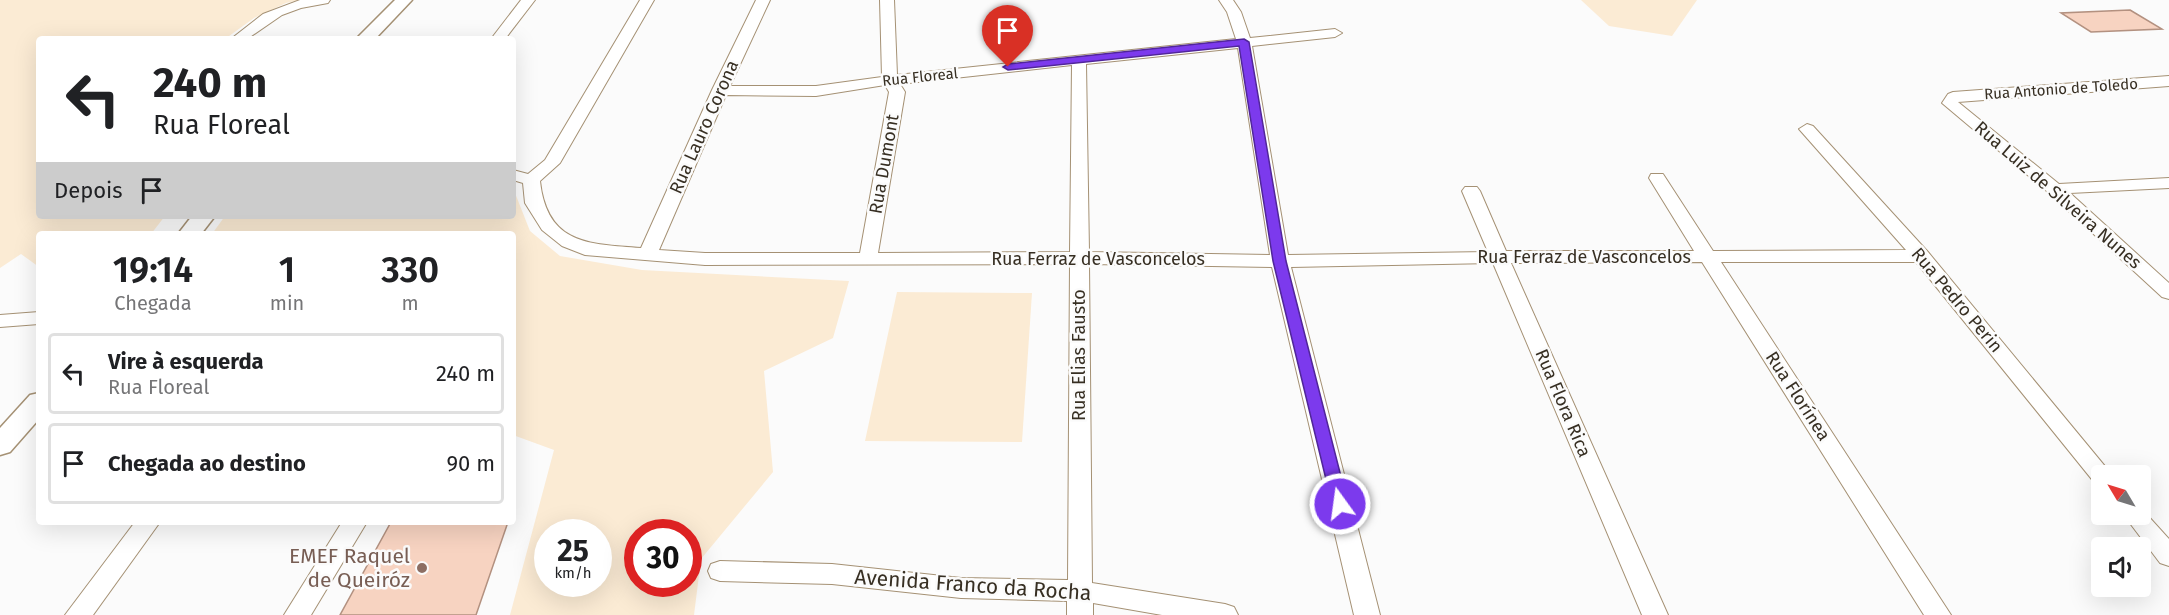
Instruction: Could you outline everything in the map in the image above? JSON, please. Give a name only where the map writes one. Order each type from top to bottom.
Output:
[{"type":"street","points":[[241,36],[262,18],[291,7],[323,0]]},
{"type":"street","points":[[368,36],[404,0]]},
{"type":"street","points":[[500,36],[528,0]]},
{"type":"street","points":[[516,177],[531,180],[552,163],[647,0]]},
{"type":"street","name":"Rua Lauro Corona","points":[[647,255],[720,90],[763,0]]},
{"type":"street","name":"Rua Dumont","points":[[868,259],[897,92],[890,80],[887,0]]},
{"type":"street","points":[[1226,0],[1234,12],[1244,42],[1280,261],[1367,615]]},
{"type":"street","name":"Rua Floreal","points":[[720,90],[816,91],[890,80],[1335,33]]},
{"type":"street","name":"Rua Elias Fausto","points":[[1079,60],[1080,603]]},
{"type":"street","name":"Rua Antonio de Toledo","points":[[1953,97],[2169,81]]},
{"type":"street","name":"Rua Luiz de Silveira Nunes","points":[[1953,97],[1950,103],[2055,189],[2169,293]]},
{"type":"street","name":"Rua Pedro Perin","points":[[1807,129],[1921,256],[2093,465]]},
{"type":"street","name":"Rua Florínea","points":[[1657,178],[1938,615]]},
{"type":"street","name":"Rua Ferraz de Vasconcelos","points":[[531,180],[534,203],[545,222],[569,244],[585,249],[705,259],[1079,258],[1280,261],[1500,257],[1921,256]]},
{"type":"street","points":[[2055,189],[2169,183]]},
{"type":"street","name":"Rua Flora Rica","points":[[1471,190],[1655,615]]},
{"type":"street","points":[[192,231],[202,219]]},
{"type":"street","points":[[0,321],[36,318]]},
{"type":"street","points":[[0,445],[36,405]]},
{"type":"street","points":[[78,615],[146,525]]},
{"type":"street","points":[[297,615],[353,525]]},
{"type":"street","points":[[2143,525],[2169,556]]},
{"type":"street","name":"Avenida Franco da Rocha","points":[[720,572],[832,574],[1080,603],[1225,615]]},
{"type":"shaded area","points":[[0,0],[300,0],[286,3],[254,18],[229,36],[36,36],[36,219],[163,219],[153,231],[36,231],[36,265],[21,254],[0,268]]},
{"type":"shaded area","points":[[1581,0],[1697,0],[1672,36],[1609,26]]},
{"type":"shaded area","points":[[516,196],[530,231],[560,256],[642,270],[849,281],[833,338],[764,371],[773,472],[702,558],[702,519],[624,519],[624,597],[696,597],[694,615],[510,615],[534,525],[534,597],[612,597],[612,519],[536,519],[554,450],[516,436],[516,231],[214,231],[223,219],[516,219]]},
{"type":"shaded area","points":[[897,292],[1032,293],[1022,442],[865,441]]},
{"type":"building","points":[[2130,10],[2162,29],[2091,32],[2061,13]]},
{"type":"building","name":"EMEF Raquel de Queiróz","points":[[389,525],[507,525],[476,615],[340,615]]},
{"type":"place","name":"EMEF Raquel de Queiróz","points":[[422,568]]},
{"type":"route","points":[[1008,67],[1244,42],[1280,261],[1340,504]]}]
